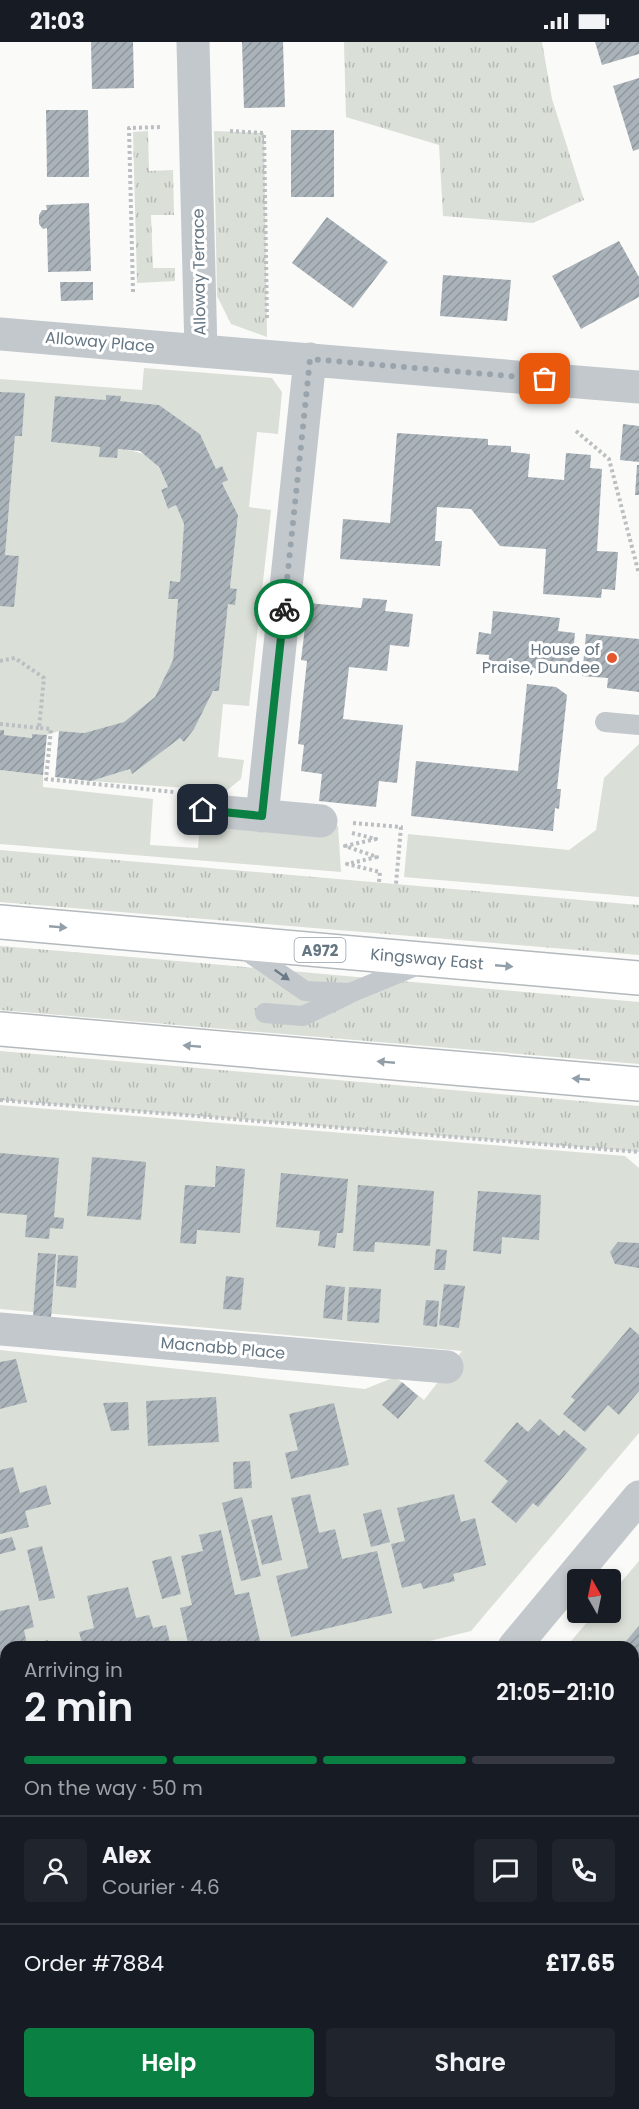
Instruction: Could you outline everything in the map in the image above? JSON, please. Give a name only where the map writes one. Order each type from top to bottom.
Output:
[{"type":"highway","name":"Kingsway East","points":[[0,922],[639,978]]},
{"type":"highway","points":[[0,1029],[639,1084]]},
{"type":"street","name":"Alloway Terrace","points":[[194,42],[201,351],[639,387]]},
{"type":"street","name":"Alloway Place","points":[[0,334],[201,351]]},
{"type":"street","points":[[262,816],[310,359]]},
{"type":"street","points":[[203,810],[333,822]]},
{"type":"street","name":"Macnabb Place","points":[[0,1329],[447,1367]]},
{"type":"street","points":[[519,1641],[639,1497]]},
{"type":"lane","points":[[605,722],[639,725]]},
{"type":"lane","points":[[233,942],[305,991],[350,993]]},
{"type":"lane","points":[[264,1013],[303,1016],[350,993],[432,959]]},
{"type":"path","points":[[133,292],[129,128],[164,127]]},
{"type":"path","points":[[224,131],[264,133],[267,326]]},
{"type":"path","points":[[576,431],[609,459],[639,574]]},
{"type":"path","points":[[0,662],[15,658],[44,678],[39,728]]},
{"type":"path","points":[[0,724],[51,729],[46,779],[204,795],[203,810]]},
{"type":"path","points":[[333,822],[345,831],[376,839],[345,846],[377,857],[347,864],[380,872],[379,882]]},
{"type":"path","points":[[333,822],[401,827],[396,884]]},
{"type":"path","points":[[0,1100],[639,1152]]},
{"type":"green space","points":[[344,42],[542,42],[552,99],[584,200],[533,223],[443,216],[439,145],[346,117]]},
{"type":"green space","points":[[148,131],[149,171],[173,170],[174,215],[151,215],[153,268],[175,268],[175,281],[137,283],[133,132]]},
{"type":"green space","points":[[214,131],[264,133],[267,337],[231,324],[217,296]]},
{"type":"green space","points":[[144,368],[272,378],[282,392],[278,434],[257,432],[249,507],[271,510],[249,706],[223,704],[218,757],[244,760],[241,779],[226,791],[91,781],[130,769],[132,773],[180,738],[184,742],[213,691],[219,691],[228,604],[235,604],[237,589],[230,588],[238,515],[222,483],[228,480],[222,467],[216,469],[200,434],[159,405],[120,401],[120,396],[106,395],[106,400],[56,396],[51,442],[100,447],[99,457],[116,458],[118,449],[138,452],[150,458],[160,469],[168,487],[161,491],[168,509],[176,505],[184,524],[180,582],[170,581],[168,599],[178,599],[173,660],[155,697],[124,722],[84,733],[59,731],[47,735],[33,734],[32,738],[4,735],[4,730],[0,730],[0,606],[18,556],[5,555],[15,436],[22,436],[25,394],[0,392],[0,379],[142,390]]},
{"type":"green space","points":[[639,744],[639,897],[404,877],[408,834],[569,850],[596,830],[604,778]]},
{"type":"green space","points":[[0,770],[43,775],[43,787],[153,799],[150,845],[198,848],[200,825],[338,826],[341,872],[0,844]]},
{"type":"green space","points":[[0,850],[639,905],[639,955],[0,902]]},
{"type":"green space","points":[[0,946],[639,1002],[639,1064],[0,1010]]},
{"type":"green space","points":[[0,1051],[639,1106],[639,1152],[0,1100]]},
{"type":"green space","points":[[0,1105],[625,1156],[639,1168],[639,1433],[471,1631],[430,1641],[0,1641],[0,1350],[365,1389],[395,1377],[424,1400],[462,1351],[0,1309]]},
{"type":"green space","points":[[639,1561],[639,1641],[571,1641],[586,1623],[621,1623],[621,1582]]},
{"type":"building","points":[[91,42],[133,42],[134,88],[92,89]]},
{"type":"building","points":[[242,42],[283,42],[285,107],[244,108]]},
{"type":"building","points":[[595,42],[639,42],[639,54],[602,65]]},
{"type":"building","points":[[639,78],[639,149],[633,151],[613,86]]},
{"type":"building","points":[[46,110],[88,110],[89,177],[47,177]]},
{"type":"building","points":[[291,130],[334,130],[334,197],[291,197]]},
{"type":"building","points":[[89,203],[91,271],[48,272],[47,228],[43,229],[39,224],[39,215],[42,210],[47,210],[46,205]]},
{"type":"building","points":[[327,217],[388,262],[353,308],[292,263]]},
{"type":"building","points":[[619,241],[639,277],[639,297],[581,329],[552,276]]},
{"type":"building","points":[[443,275],[511,280],[507,321],[440,316]]},
{"type":"building","points":[[60,282],[93,282],[93,300],[61,301]]},
{"type":"building","points":[[0,392],[25,393],[22,436],[15,436],[5,555],[19,556],[14,607],[0,606]]},
{"type":"building","points":[[106,395],[121,396],[120,401],[159,405],[200,434],[216,469],[222,466],[228,480],[222,483],[238,515],[230,588],[237,589],[235,605],[228,604],[219,691],[213,691],[194,729],[184,742],[180,738],[132,774],[130,769],[91,781],[55,777],[59,731],[84,733],[124,722],[155,697],[173,660],[178,599],[168,599],[170,581],[180,582],[184,524],[176,505],[168,509],[161,490],[168,487],[159,467],[140,451],[118,449],[117,458],[99,457],[100,447],[51,442],[55,396],[106,400]]},
{"type":"building","points":[[623,424],[639,426],[639,462],[620,460]]},
{"type":"building","points":[[397,433],[488,439],[488,445],[511,446],[511,452],[530,454],[528,477],[564,480],[566,453],[591,455],[590,468],[602,469],[597,551],[618,552],[615,590],[602,589],[601,598],[543,594],[546,549],[500,546],[471,509],[437,507],[435,541],[442,541],[440,566],[340,559],[343,519],[390,523]]},
{"type":"building","points":[[637,465],[639,465],[639,495],[635,495]]},
{"type":"building","points":[[363,598],[387,600],[385,611],[413,614],[409,647],[390,645],[387,671],[349,667],[343,719],[403,725],[397,783],[379,781],[376,807],[319,801],[322,774],[301,771],[304,745],[298,744],[307,661],[301,660],[308,603],[361,608]]},
{"type":"building","points":[[493,611],[560,618],[558,631],[575,633],[571,675],[488,667],[489,655],[476,654],[479,632],[491,634]]},
{"type":"building","name":"House of Praise, Dundee","points":[[586,634],[639,639],[639,692],[607,688],[608,678],[582,676]]},
{"type":"building","points":[[527,684],[556,687],[567,695],[557,789],[561,789],[559,809],[555,808],[553,831],[411,816],[416,761],[518,771]]},
{"type":"building","points":[[0,730],[4,730],[4,735],[32,738],[32,734],[47,735],[43,775],[0,770]]},
{"type":"building","points":[[0,1153],[59,1158],[54,1217],[64,1218],[63,1229],[50,1228],[49,1239],[25,1237],[27,1215],[0,1213]]},
{"type":"building","points":[[92,1157],[146,1162],[141,1220],[87,1216]]},
{"type":"building","points":[[216,1166],[245,1169],[240,1233],[197,1230],[196,1244],[180,1243],[185,1185],[215,1187]]},
{"type":"building","points":[[281,1173],[348,1179],[343,1233],[337,1233],[335,1248],[318,1246],[320,1231],[276,1227]]},
{"type":"building","points":[[358,1185],[434,1191],[430,1246],[375,1242],[374,1252],[353,1251]]},
{"type":"building","points":[[478,1191],[541,1195],[539,1240],[502,1237],[501,1254],[473,1251]]},
{"type":"building","points":[[618,1242],[639,1243],[639,1268],[615,1264],[610,1252]]},
{"type":"building","points":[[436,1249],[447,1250],[445,1270],[434,1270]]},
{"type":"building","points":[[38,1253],[56,1254],[51,1318],[33,1317]]},
{"type":"building","points":[[58,1255],[78,1256],[76,1288],[56,1286]]},
{"type":"building","points":[[226,1276],[244,1278],[241,1310],[223,1309]]},
{"type":"building","points":[[444,1284],[465,1286],[459,1328],[439,1325]]},
{"type":"building","points":[[326,1285],[345,1287],[342,1320],[323,1318]]},
{"type":"building","points":[[349,1287],[381,1289],[379,1323],[347,1321]]},
{"type":"building","points":[[426,1300],[439,1301],[437,1327],[423,1325]]},
{"type":"building","points":[[630,1327],[639,1335],[639,1391],[619,1415],[608,1405],[585,1432],[563,1414],[575,1400],[571,1397]]},
{"type":"building","points":[[16,1359],[27,1402],[0,1409],[0,1362]]},
{"type":"building","points":[[402,1382],[418,1396],[398,1419],[382,1405]]},
{"type":"building","points":[[216,1397],[219,1442],[148,1446],[146,1401]]},
{"type":"building","points":[[128,1402],[129,1430],[111,1431],[103,1403]]},
{"type":"building","points":[[334,1403],[349,1465],[291,1479],[285,1453],[298,1450],[289,1414]]},
{"type":"building","points":[[540,1419],[559,1436],[564,1430],[587,1449],[538,1507],[533,1503],[516,1523],[491,1502],[508,1481],[484,1461],[517,1422],[528,1432]]},
{"type":"building","points":[[250,1461],[252,1488],[234,1489],[233,1462]]},
{"type":"building","points":[[13,1467],[20,1493],[46,1485],[51,1504],[25,1511],[29,1527],[0,1534],[0,1470]]},
{"type":"building","points":[[310,1494],[319,1533],[335,1529],[342,1559],[377,1551],[392,1613],[291,1637],[276,1576],[308,1568],[291,1498]]},
{"type":"building","points":[[454,1494],[461,1522],[475,1518],[486,1565],[453,1574],[455,1581],[423,1589],[421,1583],[402,1588],[391,1544],[405,1541],[397,1508]]},
{"type":"building","points":[[242,1497],[261,1576],[241,1581],[222,1503]]},
{"type":"building","points":[[381,1509],[390,1542],[371,1547],[363,1514]]},
{"type":"building","points":[[272,1515],[282,1560],[262,1565],[251,1520]]},
{"type":"building","points":[[221,1530],[235,1595],[249,1592],[260,1641],[188,1641],[180,1608],[192,1605],[181,1556],[203,1551],[199,1535]]},
{"type":"building","points":[[12,1537],[16,1550],[0,1554],[0,1540]]},
{"type":"building","points":[[42,1546],[55,1598],[39,1601],[27,1550]]},
{"type":"building","points":[[171,1556],[181,1594],[162,1599],[152,1561]]},
{"type":"building","points":[[128,1587],[136,1618],[149,1615],[153,1628],[166,1625],[170,1641],[81,1641],[79,1632],[94,1628],[87,1596]]},
{"type":"building","points":[[29,1605],[34,1627],[24,1630],[26,1641],[0,1641],[0,1611]]},
{"type":"building","points":[[639,1626],[639,1641],[626,1641]]},
{"type":"way so far","points":[[284,609],[310,359],[545,379]]},
{"type":"place","name":"House of Praise, Dundee","points":[[612,658]]},
{"type":"route","points":[[203,810],[262,816],[284,609]]}]
